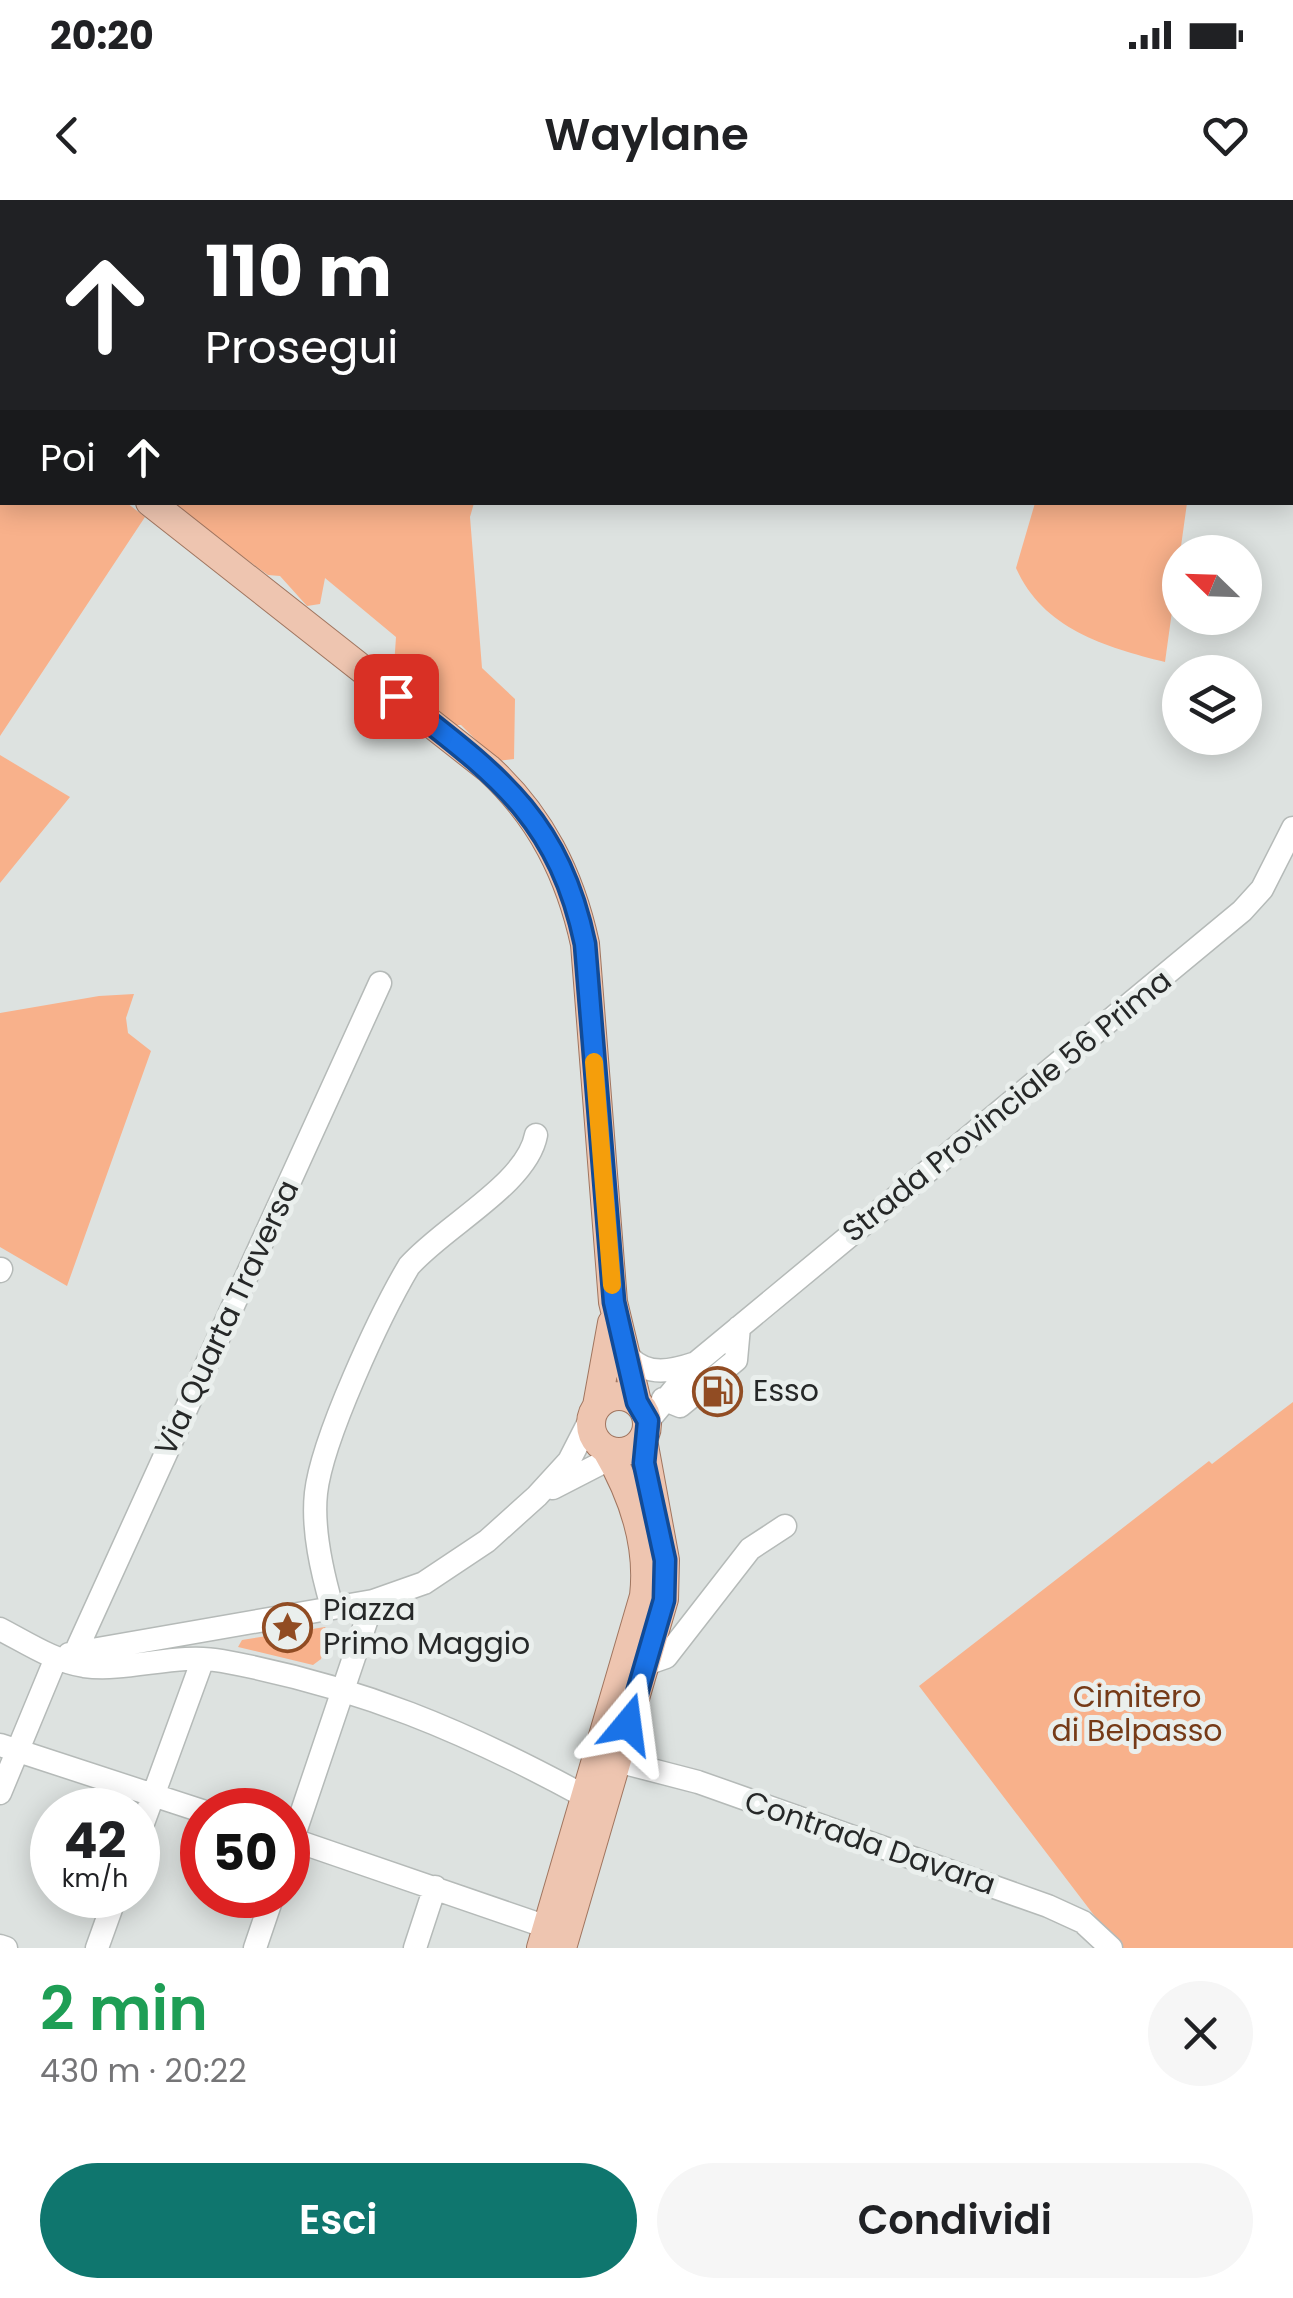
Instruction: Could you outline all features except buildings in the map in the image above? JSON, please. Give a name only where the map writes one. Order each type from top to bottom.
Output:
[{"type":"main road","points":[[154,505],[512,790],[550,842],[577,907],[585,944],[614,1302],[666,1581],[617,1760],[550,1941]]},
{"type":"main road","points":[[614,1302],[610,1350],[593,1435],[634,1413]]},
{"type":"main road","points":[[550,1941],[586,1796],[644,1596],[644,1548],[628,1490],[634,1413],[628,1397],[599,1407]]},
{"type":"street","name":"Strada Provinciale 56 Prima","points":[[634,1413],[1217,934],[1286,864],[1293,828]]},
{"type":"street","name":"Via Quarta Traversa","points":[[0,1793],[8,1748],[67,1658],[380,983]]},
{"type":"street","points":[[332,1608],[316,1524],[316,1494],[329,1443],[409,1266],[428,1244],[514,1178],[534,1149],[536,1136]]},
{"type":"street","points":[[536,1496],[581,1473],[634,1413],[680,1406],[736,1360],[739,1327]]},
{"type":"street","points":[[67,1658],[373,1600],[448,1570],[536,1496],[569,1461],[599,1407]]},
{"type":"street","points":[[581,1473],[598,1473],[628,1490]]},
{"type":"street","points":[[646,1664],[666,1658],[750,1549],[785,1526]]},
{"type":"street","points":[[309,1788],[373,1600]]},
{"type":"street","points":[[0,1630],[86,1666],[202,1660],[343,1690],[479,1739],[586,1796]]},
{"type":"street","points":[[155,1788],[202,1660]]},
{"type":"street","points":[[8,1748],[134,1788]]},
{"type":"street","name":"Contrada Davara","points":[[617,1760],[698,1782],[1048,1906],[1083,1922],[1111,1948]]},
{"type":"street","points":[[310,1850],[435,1888],[550,1941]]},
{"type":"street","points":[[414,1948],[435,1888]]},
{"type":"street","points":[[97,1948],[108,1918]]},
{"type":"street","points":[[256,1948],[266,1918]]},
{"type":"green space","points":[[0,505],[130,505],[145,517],[0,736]]},
{"type":"green space","points":[[171,505],[473,505],[470,517],[482,668],[515,699],[514,759],[497,761],[461,725],[455,725],[398,678],[394,667],[396,637],[325,578],[320,604],[307,606],[280,576],[268,575]]},
{"type":"green space","points":[[1034,505],[1187,505],[1183,535],[1162,535],[1162,635],[1169,635],[1162,661],[1120,650],[1078,632],[1059,621],[1028,589],[1016,568]]},
{"type":"green space","points":[[0,755],[70,797],[0,883]]},
{"type":"green space","points":[[134,994],[126,1018],[128,1033],[151,1051],[67,1286],[0,1247],[0,1013]]},
{"type":"green space","name":"Cimitero di Belpasso","points":[[1293,1402],[1293,1948],[1119,1948],[919,1686],[1209,1461],[1212,1464]]},
{"type":"green space","points":[[325,1627],[329,1633],[321,1659],[313,1665],[238,1647],[242,1640]]},
{"type":"slow traffic","points":[[594,1062],[612,1285]]},
{"type":"place","name":"Esso","points":[[718,1391]]},
{"type":"place","name":"Piazza Primo Maggio","points":[[288,1627]]},
{"type":"route","points":[[396,696],[512,790],[550,842],[577,907],[585,944],[614,1302],[637,1402],[648,1421],[642,1440],[644,1463],[665,1560],[664,1600],[628,1724]]}]
